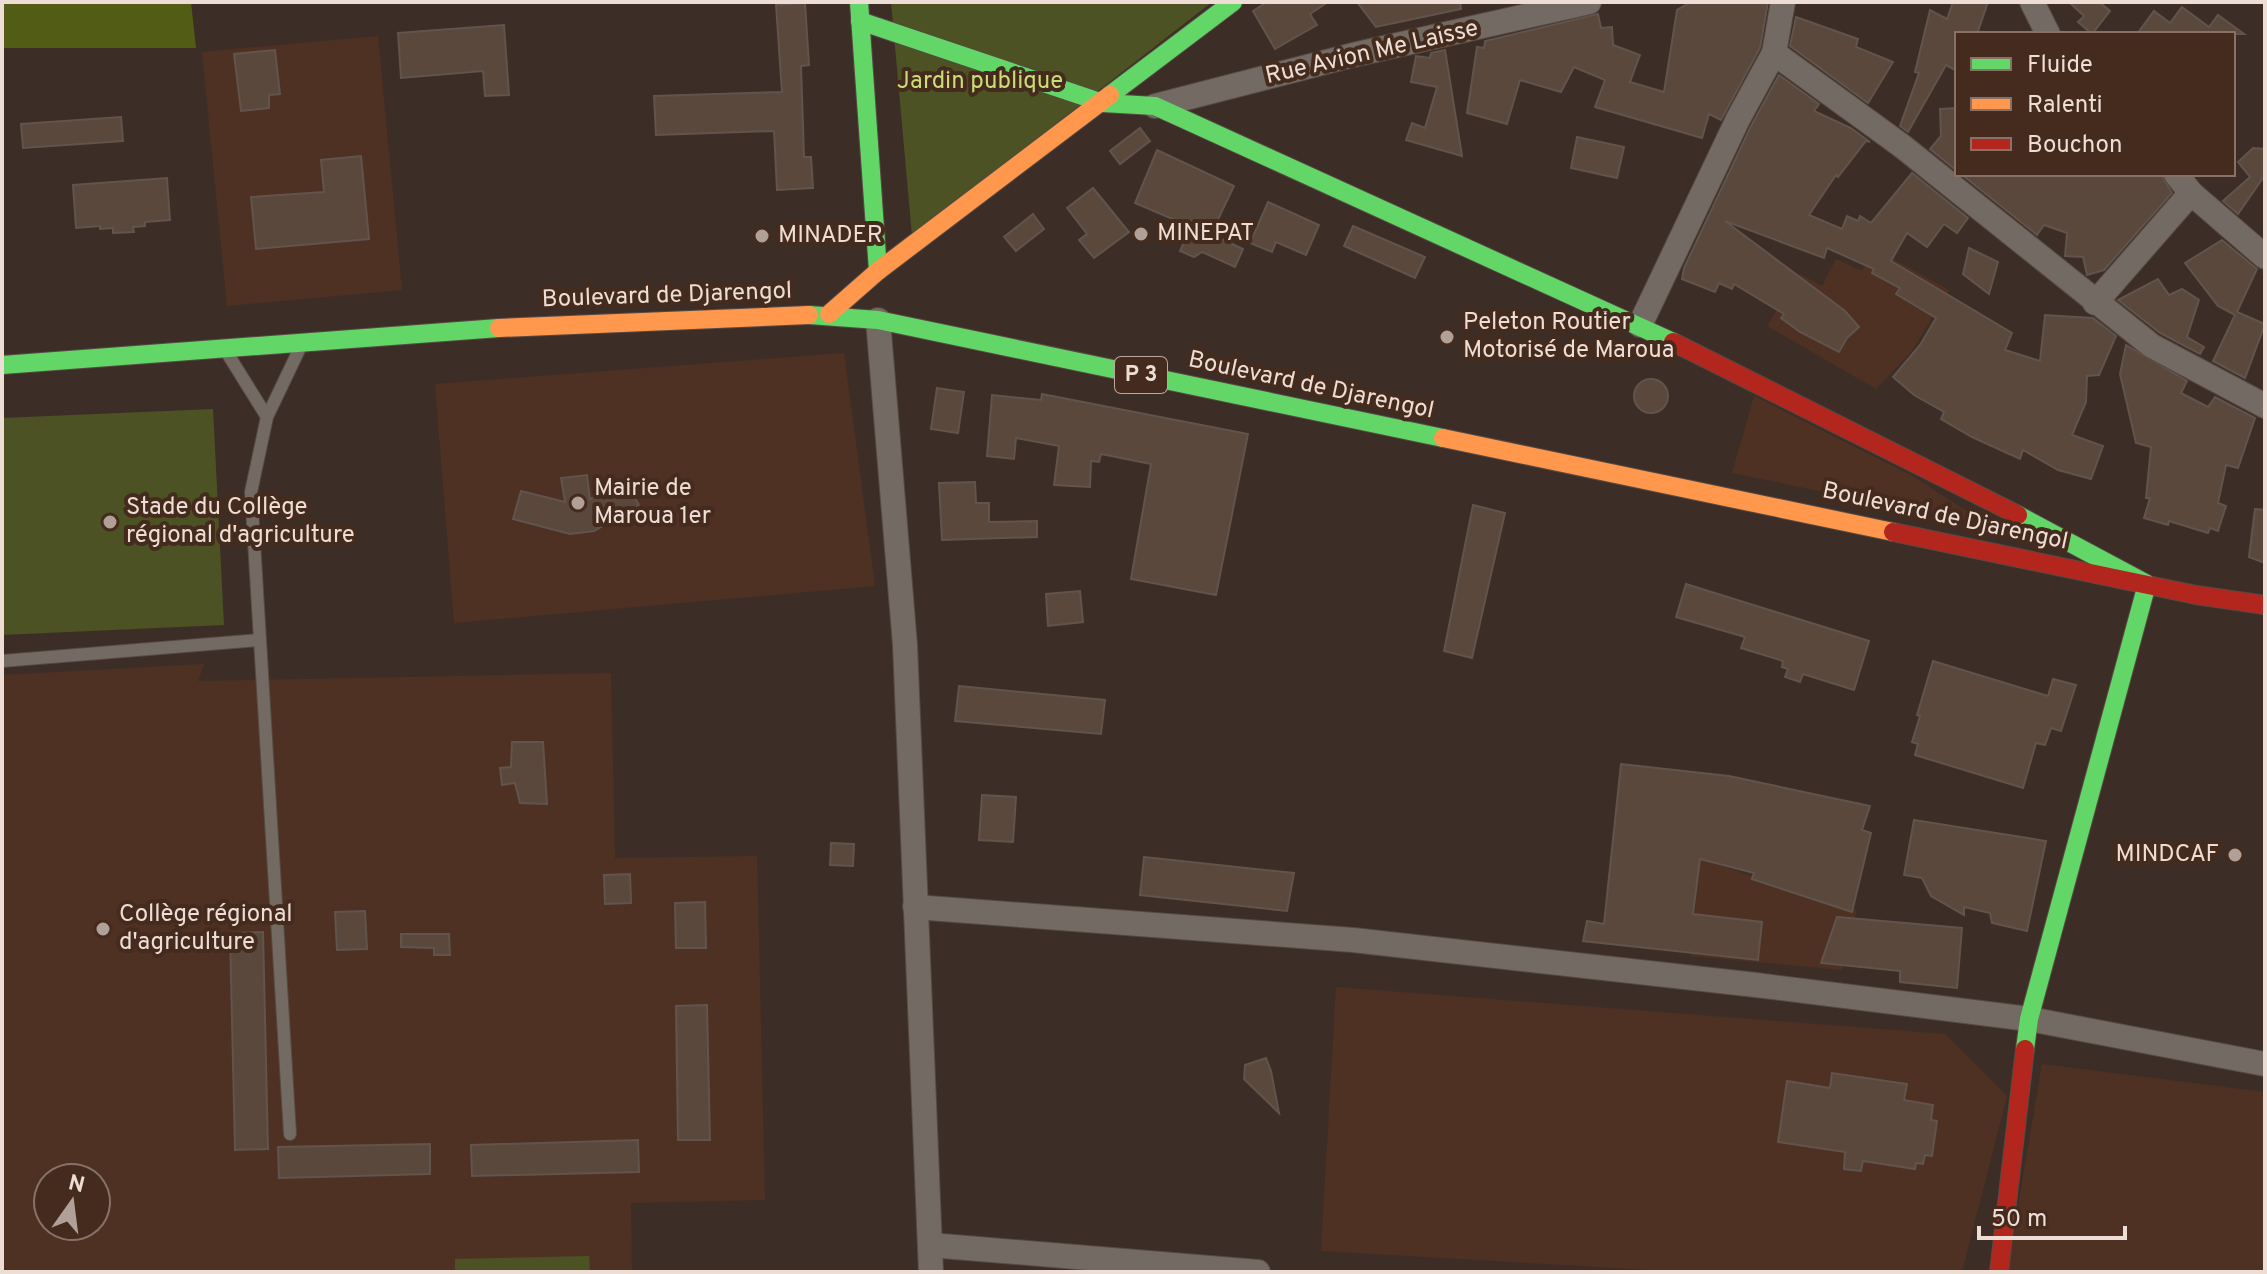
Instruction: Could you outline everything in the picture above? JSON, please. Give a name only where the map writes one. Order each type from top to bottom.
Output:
[{"type":"main road","points":[[829,314],[878,271],[1233,2]]},
{"type":"main road","points":[[878,271],[860,11],[1103,103],[1155,106],[1640,325],[2105,559],[2147,584],[2029,1019],[1999,1272]]},
{"type":"main road","name":"Boulevard de Djarengol","points":[[2,365],[569,323],[829,314],[878,320],[2147,584],[2265,605]]},
{"type":"street","name":"Rue Avion Me Laisse","points":[[1155,106],[1353,55],[1589,2]]},
{"type":"street","points":[[1640,325],[1738,119],[1774,53],[1783,2]]},
{"type":"street","points":[[2032,2],[2047,32]]},
{"type":"street","points":[[1774,53],[1902,146],[2152,346],[2265,406]]},
{"type":"street","points":[[2095,303],[2184,183],[2265,257]]},
{"type":"street","points":[[878,320],[905,645],[931,1272]]},
{"type":"street","points":[[915,907],[1353,940],[2029,1019],[2265,1064]]},
{"type":"street","points":[[930,1245],[1258,1272]]},
{"type":"lane","points":[[290,1134],[251,492],[267,417],[303,344]]},
{"type":"lane","points":[[225,350],[267,417]]},
{"type":"lane","points":[[2,661],[260,640]]},
{"type":"shaded area","points":[[378,36],[402,290],[227,306],[202,52]]},
{"type":"shaded area","points":[[1875,249],[1949,290],[1912,351],[1876,389],[1767,326],[1800,274],[1822,286],[1836,259],[1862,271]]},
{"type":"shaded area","name":"Mairie de Maroua 1er","points":[[844,353],[875,586],[454,623],[435,384]]},
{"type":"shaded area","points":[[1754,396],[1911,475],[1990,526],[1732,473]]},
{"type":"shaded area","points":[[204,664],[198,681],[611,673],[615,858],[757,856],[765,1200],[631,1203],[632,1272],[2,1272],[2,675]]},
{"type":"shaded area","points":[[1700,859],[1857,910],[1842,970],[1691,956]]},
{"type":"shaded area","points":[[1336,987],[1945,1034],[2007,1096],[1962,1272],[1685,1272],[1321,1251]]},
{"type":"shaded area","points":[[2042,1064],[2265,1092],[2265,1272],[2007,1272]]},
{"type":"green space","points":[[2,2],[191,2],[196,48],[2,48]]},
{"type":"green space","name":"Jardin publique","points":[[891,2],[1212,2],[912,236]]},
{"type":"green space","name":"Stade du Collège régional d'agriculture","points":[[213,409],[224,625],[2,635],[2,418]]},
{"type":"green space","points":[[589,1256],[590,1272],[455,1272],[455,1259]]},
{"type":"building","points":[[1267,2],[1328,2],[1310,14],[1317,25],[1275,49],[1253,11]]},
{"type":"building","points":[[1357,2],[1460,2],[1461,9],[1376,27]]},
{"type":"building","points":[[1691,2],[1768,2],[1760,48],[1721,120],[1709,114],[1702,138],[1595,107],[1605,80],[1574,67],[1561,92],[1520,80],[1507,124],[1467,113],[1477,47],[1484,48],[1485,41],[1598,14],[1601,28],[1612,27],[1613,45],[1640,55],[1630,82],[1664,92],[1677,10]]},
{"type":"building","points":[[1953,2],[1988,2],[1978,32],[1955,32],[1955,70],[1946,65],[1908,132],[1900,126],[1919,73],[1915,72],[1930,10],[1947,19]]},
{"type":"building","points":[[2069,2],[2099,2],[2110,11],[2094,32],[2078,22],[2084,16]]},
{"type":"building","points":[[805,3],[809,65],[801,66],[804,157],[811,157],[813,188],[777,190],[774,131],[656,135],[654,96],[782,92],[776,5]]},
{"type":"building","points":[[2182,7],[2209,27],[2218,15],[2244,34],[2138,32],[2154,11],[2170,23]]},
{"type":"building","points":[[1796,17],[1858,39],[1856,47],[1893,62],[1868,103],[1790,46]]},
{"type":"building","points":[[504,25],[509,95],[485,96],[483,71],[401,78],[398,33]]},
{"type":"building","points":[[275,50],[280,94],[269,95],[269,108],[241,111],[234,54]]},
{"type":"building","points":[[1445,50],[1462,156],[1406,140],[1412,123],[1425,128],[1437,87],[1411,82],[1416,56],[1430,58],[1431,53]]},
{"type":"building","points":[[1779,75],[1819,104],[1814,111],[1851,128],[1870,142],[1866,141],[1838,177],[1836,175],[1809,215],[1842,229],[1847,216],[1858,221],[1860,216],[1871,223],[1912,173],[1968,218],[1957,233],[1944,224],[1927,247],[1907,233],[1891,261],[2012,333],[2005,350],[2040,361],[2045,315],[2093,318],[2116,336],[2099,375],[2087,376],[2086,402],[2072,435],[2103,446],[2091,479],[2058,470],[2023,450],[2020,459],[1972,437],[1941,419],[1944,412],[1914,395],[1893,377],[1920,345],[1936,318],[1896,294],[1900,288],[1872,273],[1874,269],[1827,248],[1824,258],[1725,221],[1845,311],[1859,327],[1847,338],[1839,352],[1800,332],[1781,318],[1784,314],[1734,284],[1732,289],[1719,283],[1715,292],[1682,279],[1684,268],[1751,126]]},
{"type":"building","points":[[1955,108],[1955,169],[1930,149],[1941,136],[1940,109]]},
{"type":"building","points":[[121,117],[123,141],[23,148],[21,124]]},
{"type":"building","points":[[1140,128],[1150,141],[1120,164],[1110,151]]},
{"type":"building","points":[[1577,137],[1624,147],[1617,178],[1571,168]]},
{"type":"building","points":[[2253,148],[2265,149],[2265,175],[2238,214],[2223,201],[2250,177],[2238,162]]},
{"type":"building","points":[[1157,150],[1234,186],[1211,234],[1243,249],[1235,267],[1202,252],[1194,257],[1180,251],[1191,227],[1135,203]]},
{"type":"building","points":[[361,156],[369,239],[256,249],[251,197],[324,192],[321,160]]},
{"type":"building","points":[[1963,176],[2162,176],[2172,193],[2104,270],[2087,275],[2083,257],[2065,256],[2067,233],[2044,225],[2037,235]]},
{"type":"building","points":[[167,178],[170,220],[145,222],[145,226],[133,227],[134,232],[113,233],[113,228],[100,229],[100,226],[76,228],[73,185]]},
{"type":"building","points":[[1093,188],[1129,232],[1094,258],[1079,240],[1087,234],[1067,208]]},
{"type":"building","points":[[1268,202],[1319,225],[1306,255],[1276,242],[1272,252],[1250,243]]},
{"type":"building","points":[[1033,214],[1044,229],[1016,251],[1004,237]]},
{"type":"building","points":[[1353,226],[1425,257],[1415,278],[1344,246]]},
{"type":"building","points":[[2222,240],[2257,269],[2237,312],[2265,324],[2245,378],[2213,361],[2235,315],[2218,306],[2185,263]]},
{"type":"building","points":[[1969,248],[1998,262],[1989,294],[1963,274]]},
{"type":"building","points":[[2158,279],[2169,295],[2182,289],[2199,300],[2187,337],[2204,347],[2200,354],[2160,333],[2118,300]]},
{"type":"building","points":[[2126,345],[2187,381],[2181,393],[2208,407],[2215,397],[2255,418],[2238,468],[2226,465],[2218,503],[2226,506],[2218,531],[2210,528],[2208,533],[2169,521],[2168,525],[2144,518],[2150,498],[2146,498],[2151,447],[2136,443],[2120,374]]},
{"type":"building","points":[[1651,379],[1663,384],[1668,396],[1663,408],[1651,413],[1639,408],[1634,396],[1639,384]]},
{"type":"building","points":[[937,388],[964,392],[958,433],[931,429]]},
{"type":"building","points":[[1042,394],[1248,434],[1216,595],[1131,579],[1151,464],[1101,454],[1099,462],[1091,461],[1090,487],[1054,485],[1059,446],[1016,438],[1014,459],[987,456],[992,395],[1041,400]]},
{"type":"building","name":"Mairie de Maroua 1er","points":[[587,475],[590,499],[624,479],[639,505],[594,531],[570,534],[513,519],[521,491],[565,502],[561,478]]},
{"type":"building","points":[[975,482],[976,503],[989,503],[989,522],[1037,521],[1037,537],[942,540],[939,483]]},
{"type":"building","points":[[1473,505],[1505,513],[1472,658],[1444,651]]},
{"type":"building","points":[[2255,509],[2265,510],[2265,563],[2249,557]]},
{"type":"building","points":[[1686,584],[1869,641],[1854,690],[1803,674],[1800,682],[1785,677],[1788,669],[1782,667],[1783,661],[1741,648],[1745,637],[1676,617]]},
{"type":"building","points":[[1080,591],[1083,622],[1048,626],[1046,594]]},
{"type":"building","points":[[1933,661],[2048,696],[2053,679],[2076,685],[2061,731],[2051,728],[2045,745],[2036,743],[2023,788],[1915,755],[1918,744],[1912,742],[1920,716],[1917,715]]},
{"type":"building","points":[[959,686],[1105,700],[1101,734],[955,721]]},
{"type":"building","points":[[512,742],[543,742],[547,804],[520,803],[515,783],[502,785],[500,768],[511,767]]},
{"type":"building","points":[[1621,764],[1729,776],[1870,806],[1862,830],[1871,833],[1852,912],[1752,879],[1754,873],[1700,859],[1693,914],[1762,922],[1758,960],[1583,941],[1587,921],[1604,924]]},
{"type":"building","points":[[982,795],[1016,797],[1013,842],[979,840]]},
{"type":"building","points":[[1914,820],[2046,841],[2027,931],[1992,923],[1990,913],[1964,907],[1964,915],[1931,896],[1922,878],[1904,875]]},
{"type":"building","points":[[831,843],[854,844],[853,866],[830,865]]},
{"type":"building","points":[[1144,857],[1294,873],[1287,911],[1140,895]]},
{"type":"building","points":[[630,874],[631,903],[605,904],[604,875]]},
{"type":"building","points":[[705,902],[706,948],[676,948],[675,903]]},
{"type":"building","points":[[365,911],[367,949],[337,950],[335,912]]},
{"type":"building","points":[[1837,917],[1962,928],[1957,988],[1900,982],[1900,971],[1821,963]]},
{"type":"building","points":[[263,932],[268,1149],[235,1150],[230,933]]},
{"type":"building","points":[[401,934],[449,934],[450,955],[434,955],[434,948],[401,947]]},
{"type":"building","points":[[707,1005],[710,1140],[678,1140],[676,1006]]},
{"type":"building","points":[[1266,1058],[1279,1113],[1244,1079],[1245,1065]]},
{"type":"building","points":[[1832,1073],[1907,1084],[1904,1100],[1933,1105],[1931,1120],[1937,1121],[1932,1156],[1925,1155],[1923,1164],[1916,1163],[1915,1169],[1863,1161],[1861,1171],[1844,1169],[1845,1152],[1778,1142],[1787,1081],[1830,1088]]},
{"type":"building","points":[[638,1140],[639,1172],[472,1176],[471,1145]]},
{"type":"building","points":[[430,1144],[430,1174],[279,1178],[278,1147]]},
{"type":"traffic: fast","points":[[859,2],[878,271]]},
{"type":"traffic: fast","points":[[1110,95],[1233,2]]},
{"type":"traffic: fast","points":[[860,21],[1103,103],[1155,106],[1673,342]]},
{"type":"traffic: fast","points":[[809,315],[878,320],[1443,438]]},
{"type":"traffic: fast","points":[[2,365],[499,328]]},
{"type":"traffic: fast","points":[[2018,515],[2147,584],[2029,1019],[2025,1049]]},
{"type":"traffic: slow","points":[[829,314],[878,271],[1110,95]]},
{"type":"traffic: slow","points":[[499,328],[809,315]]},
{"type":"traffic: slow","points":[[1443,438],[1893,532]]},
{"type":"traffic: jam","points":[[1673,342],[2018,515]]},
{"type":"traffic: jam","points":[[1893,532],[2196,595],[2265,605]]},
{"type":"traffic: jam","points":[[1999,1272],[2025,1049]]},
{"type":"place","name":"MINEPAT","points":[[1141,234]]},
{"type":"place","name":"MINADER","points":[[762,236]]},
{"type":"place","name":"Peleton Routier Motorisé de Maroua","points":[[1447,337]]},
{"type":"place","name":"Mairie de Maroua 1er","points":[[578,503]]},
{"type":"place","name":"Stade du Collège régional d'agriculture","points":[[110,522]]},
{"type":"place","name":"MINDCAF","points":[[2235,855]]},
{"type":"place","name":"Collège régional d'agriculture","points":[[103,929]]}]
